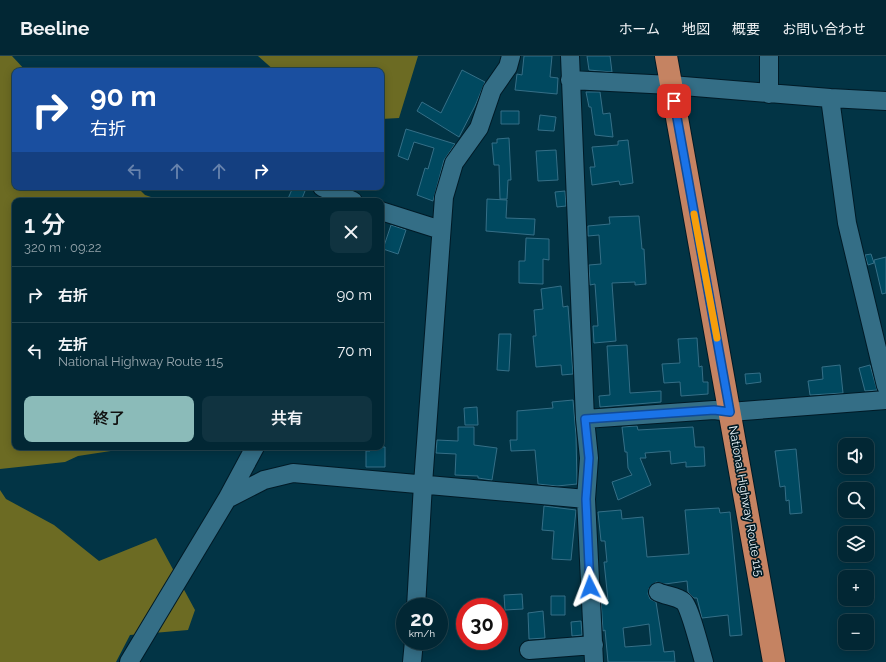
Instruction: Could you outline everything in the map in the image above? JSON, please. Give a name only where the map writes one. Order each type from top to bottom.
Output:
[{"type":"highway","name":"National Highway Route 115","points":[[666,56],[774,662]]},
{"type":"street","points":[[417,598],[423,484],[444,197],[454,162],[479,128],[492,90],[508,67],[511,56]]},
{"type":"street","points":[[529,650],[594,654],[586,499],[589,458],[585,419],[570,56]]},
{"type":"street","points":[[769,56],[769,94]]},
{"type":"street","points":[[570,80],[671,85],[769,94],[886,101]]},
{"type":"street","points":[[830,98],[847,223],[886,386]]},
{"type":"street","points":[[329,190],[347,198]]},
{"type":"street","points":[[384,212],[441,230]]},
{"type":"street","points":[[585,419],[714,410],[730,412],[886,400]]},
{"type":"street","points":[[129,662],[227,499],[253,450]]},
{"type":"street","points":[[227,499],[264,480],[293,473],[586,499]]},
{"type":"street","points":[[658,592],[682,600],[688,605],[694,634],[704,662]]},
{"type":"street","points":[[412,662],[413,650]]},
{"type":"shaded area","points":[[0,56],[12,56],[23,68],[12,68],[12,190],[140,190],[145,195],[154,198],[12,198],[12,450],[117,450],[78,456],[65,462],[0,469]]},
{"type":"shaded area","points":[[258,56],[418,56],[399,118],[384,119],[384,68],[272,68]]},
{"type":"shaded area","points":[[0,490],[6,499],[54,525],[99,561],[156,538],[195,610],[188,630],[130,635],[116,662],[0,662]]},
{"type":"building","points":[[524,56],[552,56],[550,77],[558,78],[557,94],[515,90],[517,74],[522,75]]},
{"type":"building","points":[[587,56],[610,56],[612,72],[589,70]]},
{"type":"building","points":[[462,70],[485,82],[475,106],[459,137],[417,111],[422,102],[441,113]]},
{"type":"building","points":[[586,92],[600,92],[603,114],[610,113],[613,137],[595,135],[591,107],[589,107]]},
{"type":"building","points":[[501,111],[519,111],[519,124],[501,124]]},
{"type":"building","points":[[540,115],[556,117],[554,131],[538,130]]},
{"type":"building","points":[[406,129],[455,144],[444,160],[433,201],[417,195],[425,168],[428,169],[434,148],[414,142],[408,160],[398,156]]},
{"type":"building","points":[[509,138],[511,180],[508,180],[507,199],[500,199],[499,165],[494,165],[492,143],[497,143],[497,139]]},
{"type":"building","points":[[628,140],[633,183],[620,185],[619,181],[592,185],[590,167],[595,167],[592,147],[618,145],[618,141]]},
{"type":"building","points":[[556,150],[558,180],[538,181],[536,151]]},
{"type":"building","points":[[292,190],[305,191],[302,198],[288,198]]},
{"type":"building","points":[[565,191],[566,206],[557,207],[555,192]]},
{"type":"building","points":[[487,199],[507,200],[506,218],[535,219],[534,235],[486,231]]},
{"type":"building","points":[[639,216],[642,249],[644,249],[646,284],[635,285],[635,282],[612,283],[616,341],[594,343],[593,326],[598,326],[595,284],[590,285],[589,265],[601,264],[599,235],[588,236],[588,226],[610,224],[609,217]]},
{"type":"building","points":[[391,225],[406,230],[398,254],[384,249]]},
{"type":"building","points":[[526,238],[549,239],[549,260],[543,259],[543,284],[519,283],[519,261],[525,261]]},
{"type":"building","points":[[871,254],[874,263],[868,265],[865,255]]},
{"type":"building","points":[[886,257],[886,293],[882,294],[874,260]]},
{"type":"building","points":[[561,286],[563,307],[568,306],[573,374],[562,375],[561,365],[536,367],[533,336],[536,336],[534,310],[543,309],[541,289]]},
{"type":"building","points":[[499,334],[511,334],[509,371],[497,370]]},
{"type":"building","points":[[697,338],[699,367],[702,366],[703,382],[708,382],[708,394],[681,396],[680,382],[664,383],[662,364],[680,363],[678,339]]},
{"type":"building","points":[[627,345],[630,393],[661,391],[661,402],[600,407],[599,396],[610,395],[607,346]]},
{"type":"building","points":[[840,365],[843,393],[810,395],[808,381],[823,379],[822,367]]},
{"type":"building","points":[[870,365],[877,390],[865,391],[859,368]]},
{"type":"building","points":[[760,373],[761,382],[746,384],[745,374]]},
{"type":"building","points":[[573,400],[576,435],[577,484],[557,486],[538,484],[535,450],[511,451],[510,440],[517,440],[517,411],[553,408],[552,402]]},
{"type":"building","points":[[477,407],[478,425],[465,425],[464,408]]},
{"type":"building","points":[[637,426],[638,430],[693,427],[695,447],[704,447],[705,466],[686,467],[686,462],[671,464],[670,451],[645,453],[646,458],[640,458],[651,485],[618,500],[612,482],[632,475],[628,468],[627,452],[625,452],[622,427]]},
{"type":"building","points":[[458,427],[474,427],[474,445],[497,448],[492,480],[478,478],[478,476],[455,475],[456,454],[436,453],[437,440],[458,441]]},
{"type":"building","points":[[385,447],[385,467],[366,467],[366,451],[384,450]]},
{"type":"building","points":[[796,449],[802,513],[790,514],[789,500],[786,501],[785,486],[780,487],[775,451]]},
{"type":"building","points":[[544,506],[576,510],[571,560],[552,559],[554,531],[542,530]]},
{"type":"building","points":[[719,508],[720,513],[730,512],[742,635],[730,636],[728,615],[702,618],[697,598],[694,598],[688,592],[687,581],[665,584],[656,582],[649,588],[648,594],[650,599],[656,602],[664,652],[674,651],[675,662],[608,662],[605,630],[603,631],[601,600],[608,600],[604,562],[607,562],[605,541],[601,541],[598,512],[621,510],[622,519],[643,517],[647,557],[689,554],[685,510]],"holes":[[[649,624],[651,645],[625,647],[623,628]]]},
{"type":"building","points":[[522,594],[523,609],[508,610],[508,598],[504,598],[504,595]]},
{"type":"building","points":[[551,596],[565,596],[565,615],[551,615]]},
{"type":"building","points":[[543,611],[545,638],[529,639],[528,613]]},
{"type":"building","points":[[581,621],[582,635],[572,636],[571,622]]},
{"type":"slow traffic","points":[[694,214],[717,338]]},
{"type":"route","points":[[590,587],[586,499],[589,458],[585,419],[714,410],[730,412],[674,101]]}]
